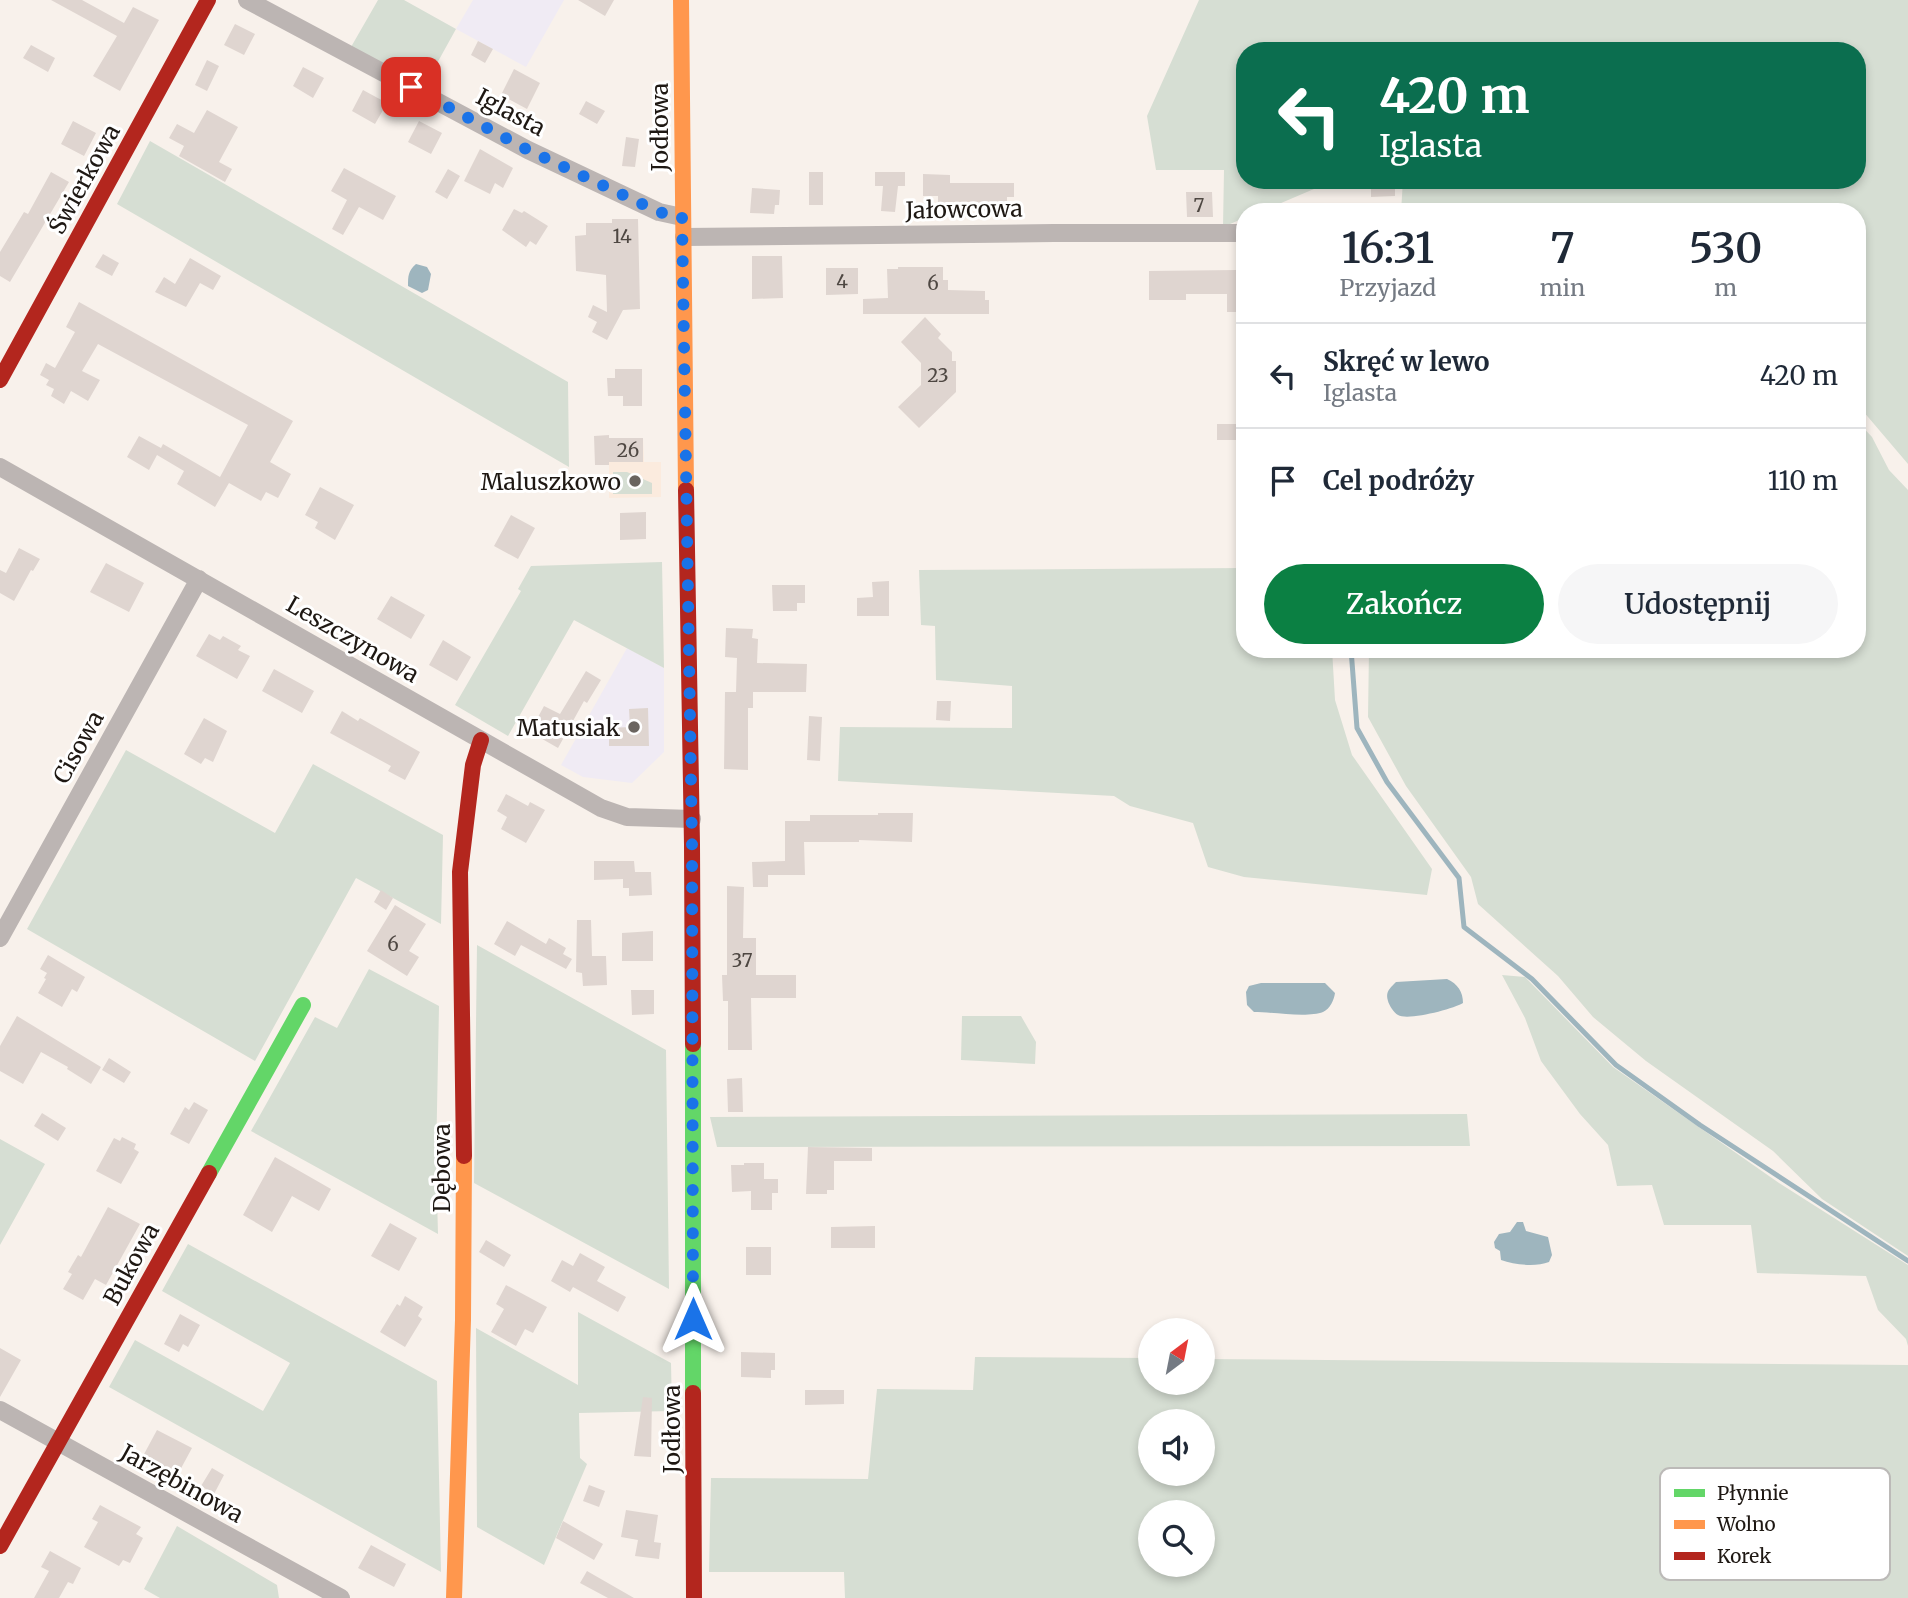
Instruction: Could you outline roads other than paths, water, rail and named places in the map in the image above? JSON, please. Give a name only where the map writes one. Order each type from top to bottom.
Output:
[{"type":"street","name":"Świerkowa","points":[[0,380],[208,0]]},
{"type":"street","name":"Iglasta","points":[[247,0],[528,150],[659,212],[682,217]]},
{"type":"street","name":"Jodłowa","points":[[681,0],[686,536],[692,819],[694,1598]]},
{"type":"street","name":"Jałowcowa","points":[[684,237],[1236,233]]},
{"type":"street","name":"Leszczynowa","points":[[0,467],[601,808],[627,817],[692,819]]},
{"type":"street","name":"Cisowa","points":[[0,938],[199,579]]},
{"type":"street","name":"Dębowa","points":[[454,1598],[463,1320],[464,1107],[460,872],[473,765],[481,740]]},
{"type":"street","name":"Bukowa","points":[[0,1546],[303,1004]]},
{"type":"street","name":"Jarzębinowa","points":[[0,1410],[310,1591],[341,1598]]},
{"type":"water","points":[[416,264],[427,267],[431,274],[428,290],[422,293],[408,286],[409,274]]},
{"type":"water","points":[[1447,979],[1459,989],[1463,1003],[1441,1011],[1403,1016],[1393,1011],[1387,998],[1390,988],[1396,982]]},
{"type":"water","points":[[1261,983],[1325,983],[1335,993],[1328,1009],[1316,1014],[1254,1012],[1247,1005],[1246,992],[1249,986]]},
{"type":"water","points":[[1517,1222],[1523,1222],[1526,1231],[1548,1237],[1552,1255],[1549,1262],[1525,1265],[1501,1260],[1500,1251],[1495,1248],[1494,1242],[1499,1234],[1510,1232]]},
{"type":"waterway","points":[[1352,658],[1357,728],[1387,782],[1459,878],[1464,927],[1532,979],[1616,1065],[1700,1125],[1908,1261]]},
{"type":"place","name":"Maluszkowo","points":[[635,481]]},
{"type":"place","name":"Matusiak","points":[[634,727]]}]
